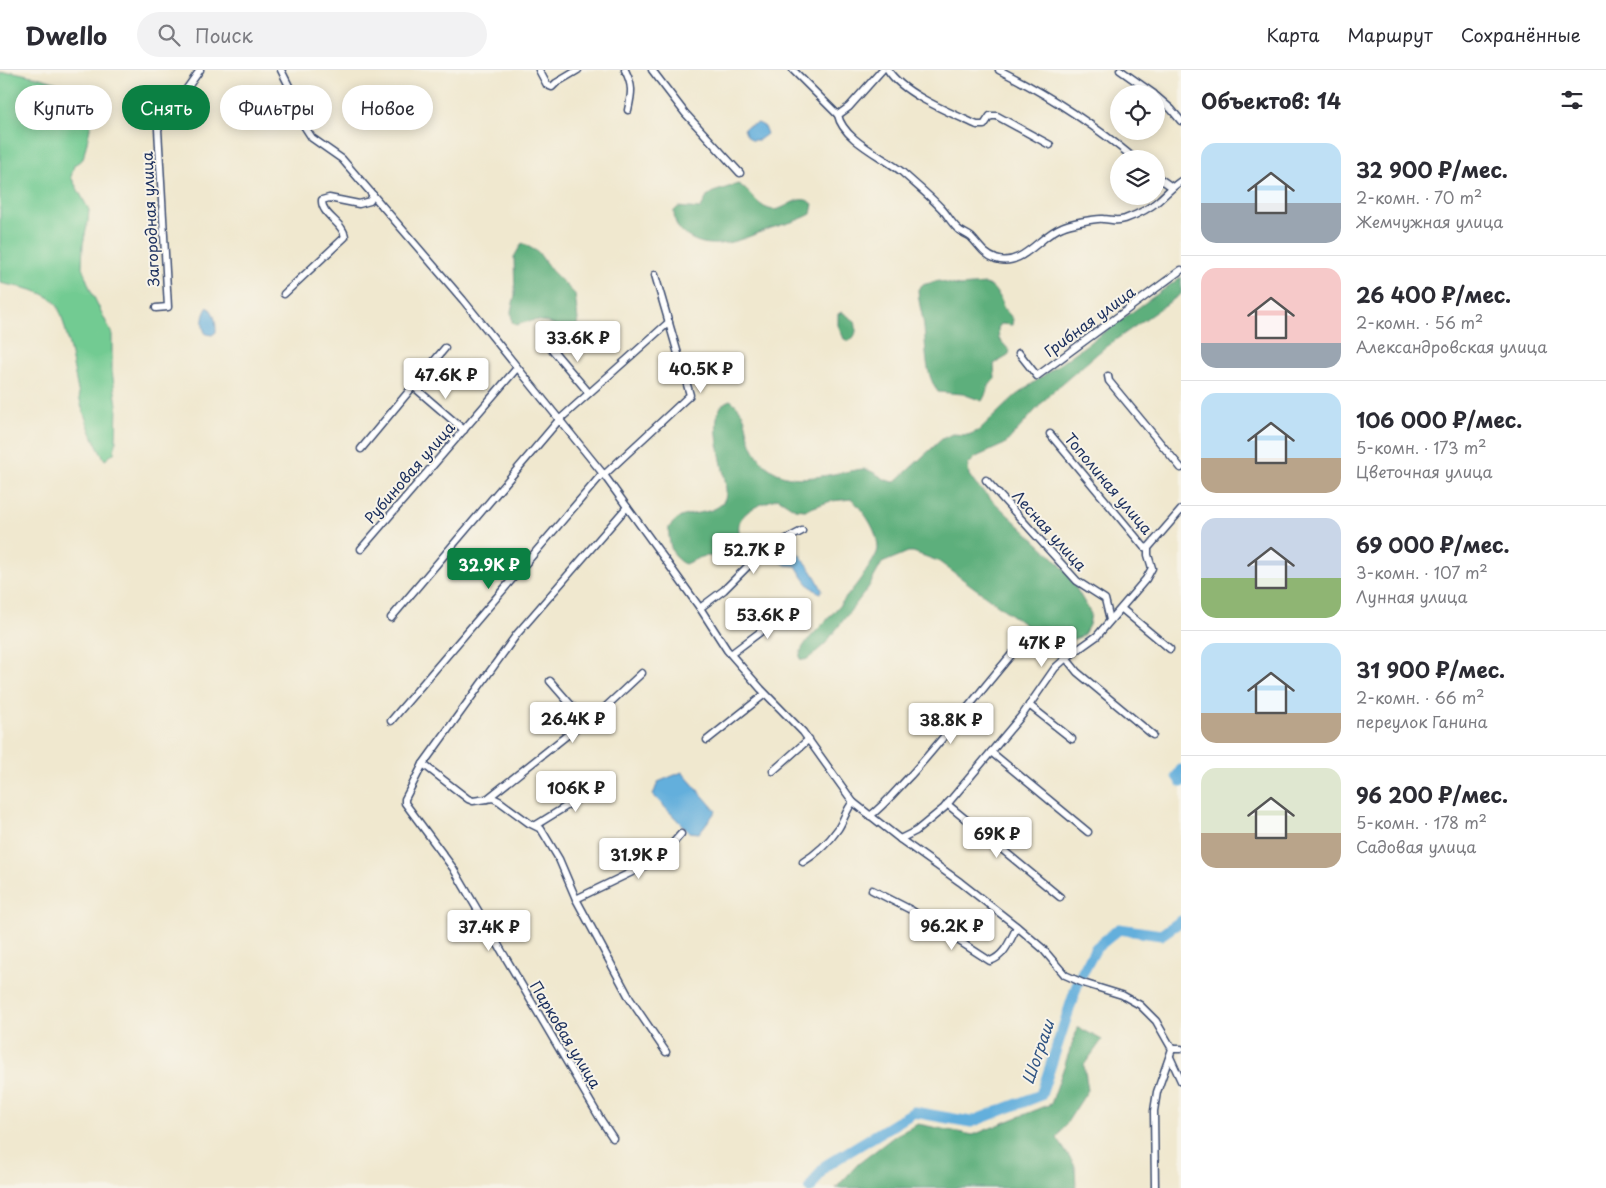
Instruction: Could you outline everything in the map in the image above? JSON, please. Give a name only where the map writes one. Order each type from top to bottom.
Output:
[{"type":"street","name":"Загородная улица","points":[[156,308],[168,307],[158,128],[200,70]]},
{"type":"street","points":[[282,70],[292,92],[297,115],[312,138],[342,159],[462,300],[603,474],[731,654],[765,694],[803,732],[853,802],[1017,927],[1042,948],[1065,975],[1073,980],[1122,995],[1140,1005],[1156,1021],[1172,1049],[1162,1075],[1154,1111],[1155,1188]]},
{"type":"street","points":[[539,70],[547,85],[552,87],[578,70]]},
{"type":"street","points":[[625,70],[631,83],[632,93],[628,110]]},
{"type":"street","points":[[652,70],[685,113],[740,172]]},
{"type":"street","points":[[793,70],[838,115],[846,130],[861,144],[899,170],[950,218],[958,229],[971,237],[976,245],[987,255],[998,260],[1008,261],[1023,254],[1052,232],[1062,227],[1102,219],[1113,222],[1123,220],[1157,202],[1181,181]]},
{"type":"street","points":[[838,115],[849,107],[882,70]]},
{"type":"street","points":[[888,70],[903,85],[924,99],[977,125],[984,125],[990,116],[997,116],[1050,145]]},
{"type":"street","points":[[999,70],[1059,102],[1123,150]]},
{"type":"street","points":[[1120,70],[1141,85]]},
{"type":"street","points":[[1165,104],[1181,121]]},
{"type":"street","points":[[1165,182],[1172,187]]},
{"type":"street","points":[[284,294],[346,237],[344,231],[324,208],[322,200],[329,198],[359,204],[370,201],[373,195]]},
{"type":"street","name":"Грибная улица","points":[[1019,353],[1037,376],[1181,270]]},
{"type":"street","points":[[391,722],[603,474],[690,395],[655,274]]},
{"type":"street","points":[[392,618],[559,420],[668,322]]},
{"type":"street","points":[[550,347],[589,393]]},
{"type":"street","points":[[361,449],[445,348]]},
{"type":"street","name":"Рубиновая улица","points":[[361,549],[517,368]]},
{"type":"street","points":[[1108,376],[1109,381],[1181,468]]},
{"type":"street","points":[[414,387],[464,430]]},
{"type":"street","name":"Тополиная улица","points":[[1050,434],[1144,547],[1148,548]]},
{"type":"street","name":"Лесная улица","points":[[986,480],[1077,581],[1105,599],[1110,620]]},
{"type":"street","name":"Парковая улица","points":[[613,1138],[453,868],[407,807],[405,799],[423,764],[517,634],[627,507]]},
{"type":"street","points":[[900,839],[927,823],[948,804],[1029,705],[1055,668],[1066,658],[1092,642],[1122,609],[1146,579],[1152,568],[1148,548],[1181,510]]},
{"type":"street","points":[[700,608],[724,590],[750,564],[771,547],[802,531]]},
{"type":"street","points":[[731,654],[792,608]]},
{"type":"street","points":[[1122,609],[1170,649]]},
{"type":"street","points":[[870,816],[884,806],[935,748],[1012,654]]},
{"type":"street","points":[[1066,658],[1077,672],[1154,735]]},
{"type":"street","points":[[488,799],[598,712],[642,673]]},
{"type":"street","points":[[550,681],[585,721]]},
{"type":"street","points":[[707,740],[765,694]]},
{"type":"street","points":[[1029,705],[1072,739]]},
{"type":"street","points":[[773,770],[809,740]]},
{"type":"street","points":[[991,752],[1088,832]]},
{"type":"street","points":[[423,764],[468,799],[473,801],[499,800],[529,823],[541,829],[559,859],[576,899],[630,999],[666,1052]]},
{"type":"street","points":[[536,825],[604,783]]},
{"type":"street","points":[[803,862],[812,856],[837,830],[853,802]]},
{"type":"street","points":[[948,804],[1060,897]]},
{"type":"street","points":[[576,899],[659,859],[680,834]]},
{"type":"street","points":[[872,890],[911,910],[990,962],[998,958],[1005,951],[1017,927]]},
{"type":"street","points":[[1172,1049],[1181,1049]]},
{"type":"street","points":[[1170,1057],[1181,1081]]},
{"type":"green space","points":[[14,72],[63,85],[15,85],[15,130],[90,130],[83,159],[74,165],[71,177],[89,210],[83,244],[82,267],[91,291],[112,334],[112,371],[117,405],[116,440],[114,453],[105,460],[89,428],[82,408],[67,334],[54,301],[28,289],[0,283],[0,73]]},
{"type":"green space","points":[[738,184],[760,204],[769,209],[775,210],[796,201],[807,200],[813,204],[811,214],[740,240],[718,244],[707,244],[697,241],[687,236],[678,228],[675,222],[674,211],[678,207],[700,209],[708,195]]},
{"type":"green space","points":[[522,243],[538,252],[551,270],[575,294],[577,325],[563,328],[538,321],[516,325],[512,322],[511,311],[515,295],[514,257]]},
{"type":"green space","points":[[1181,277],[1181,294],[1104,348],[1051,393],[1005,444],[976,457],[968,465],[969,475],[976,485],[1056,560],[1068,574],[1091,614],[1089,625],[1080,637],[1065,642],[1054,642],[1036,633],[938,561],[908,552],[882,563],[868,588],[825,644],[809,658],[805,660],[800,659],[801,651],[806,642],[853,589],[876,556],[878,549],[876,535],[866,516],[852,499],[831,501],[805,510],[795,509],[778,498],[753,508],[741,519],[739,524],[740,554],[729,564],[707,556],[685,564],[676,558],[671,548],[669,527],[679,518],[714,509],[724,501],[726,484],[718,442],[717,416],[722,406],[730,400],[744,417],[754,450],[772,470],[783,475],[806,478],[864,469],[891,482],[895,482],[942,439],[952,434],[968,435],[978,431],[1015,396]]},
{"type":"green space","points":[[938,281],[959,286],[986,284],[993,288],[1000,297],[1003,307],[1013,319],[1012,325],[1001,324],[998,328],[999,339],[1010,351],[1008,356],[994,364],[995,379],[982,401],[963,394],[938,392],[933,384],[926,357],[918,289],[922,285]]},
{"type":"green space","points":[[842,312],[855,321],[856,332],[849,341],[844,339],[838,325],[838,314]]},
{"type":"green space","points":[[1078,1027],[1102,1040],[1084,1065],[1088,1090],[1057,1138],[1075,1166],[1076,1188],[836,1188],[858,1164],[896,1135],[918,1124],[973,1135],[1051,1104]]},
{"type":"water","points":[[758,123],[764,126],[767,134],[759,140],[751,140],[744,129]]},
{"type":"water","points":[[208,307],[214,315],[215,322],[216,332],[212,335],[206,334],[203,328],[203,317]]},
{"type":"water","points":[[787,550],[796,551],[804,560],[817,580],[822,590],[821,593],[810,586],[796,566],[786,565],[779,561],[778,556]]},
{"type":"water","points":[[682,772],[716,811],[699,833],[689,832],[653,795],[658,782]]},
{"type":"waterway","name":"Шограш","points":[[1181,770],[1177,776],[1181,782]]},
{"type":"waterway","name":"Шограш","points":[[810,1188],[825,1166],[914,1112],[971,1122],[1041,1095],[1079,979],[1096,948],[1119,929],[1161,935],[1181,921]]}]
